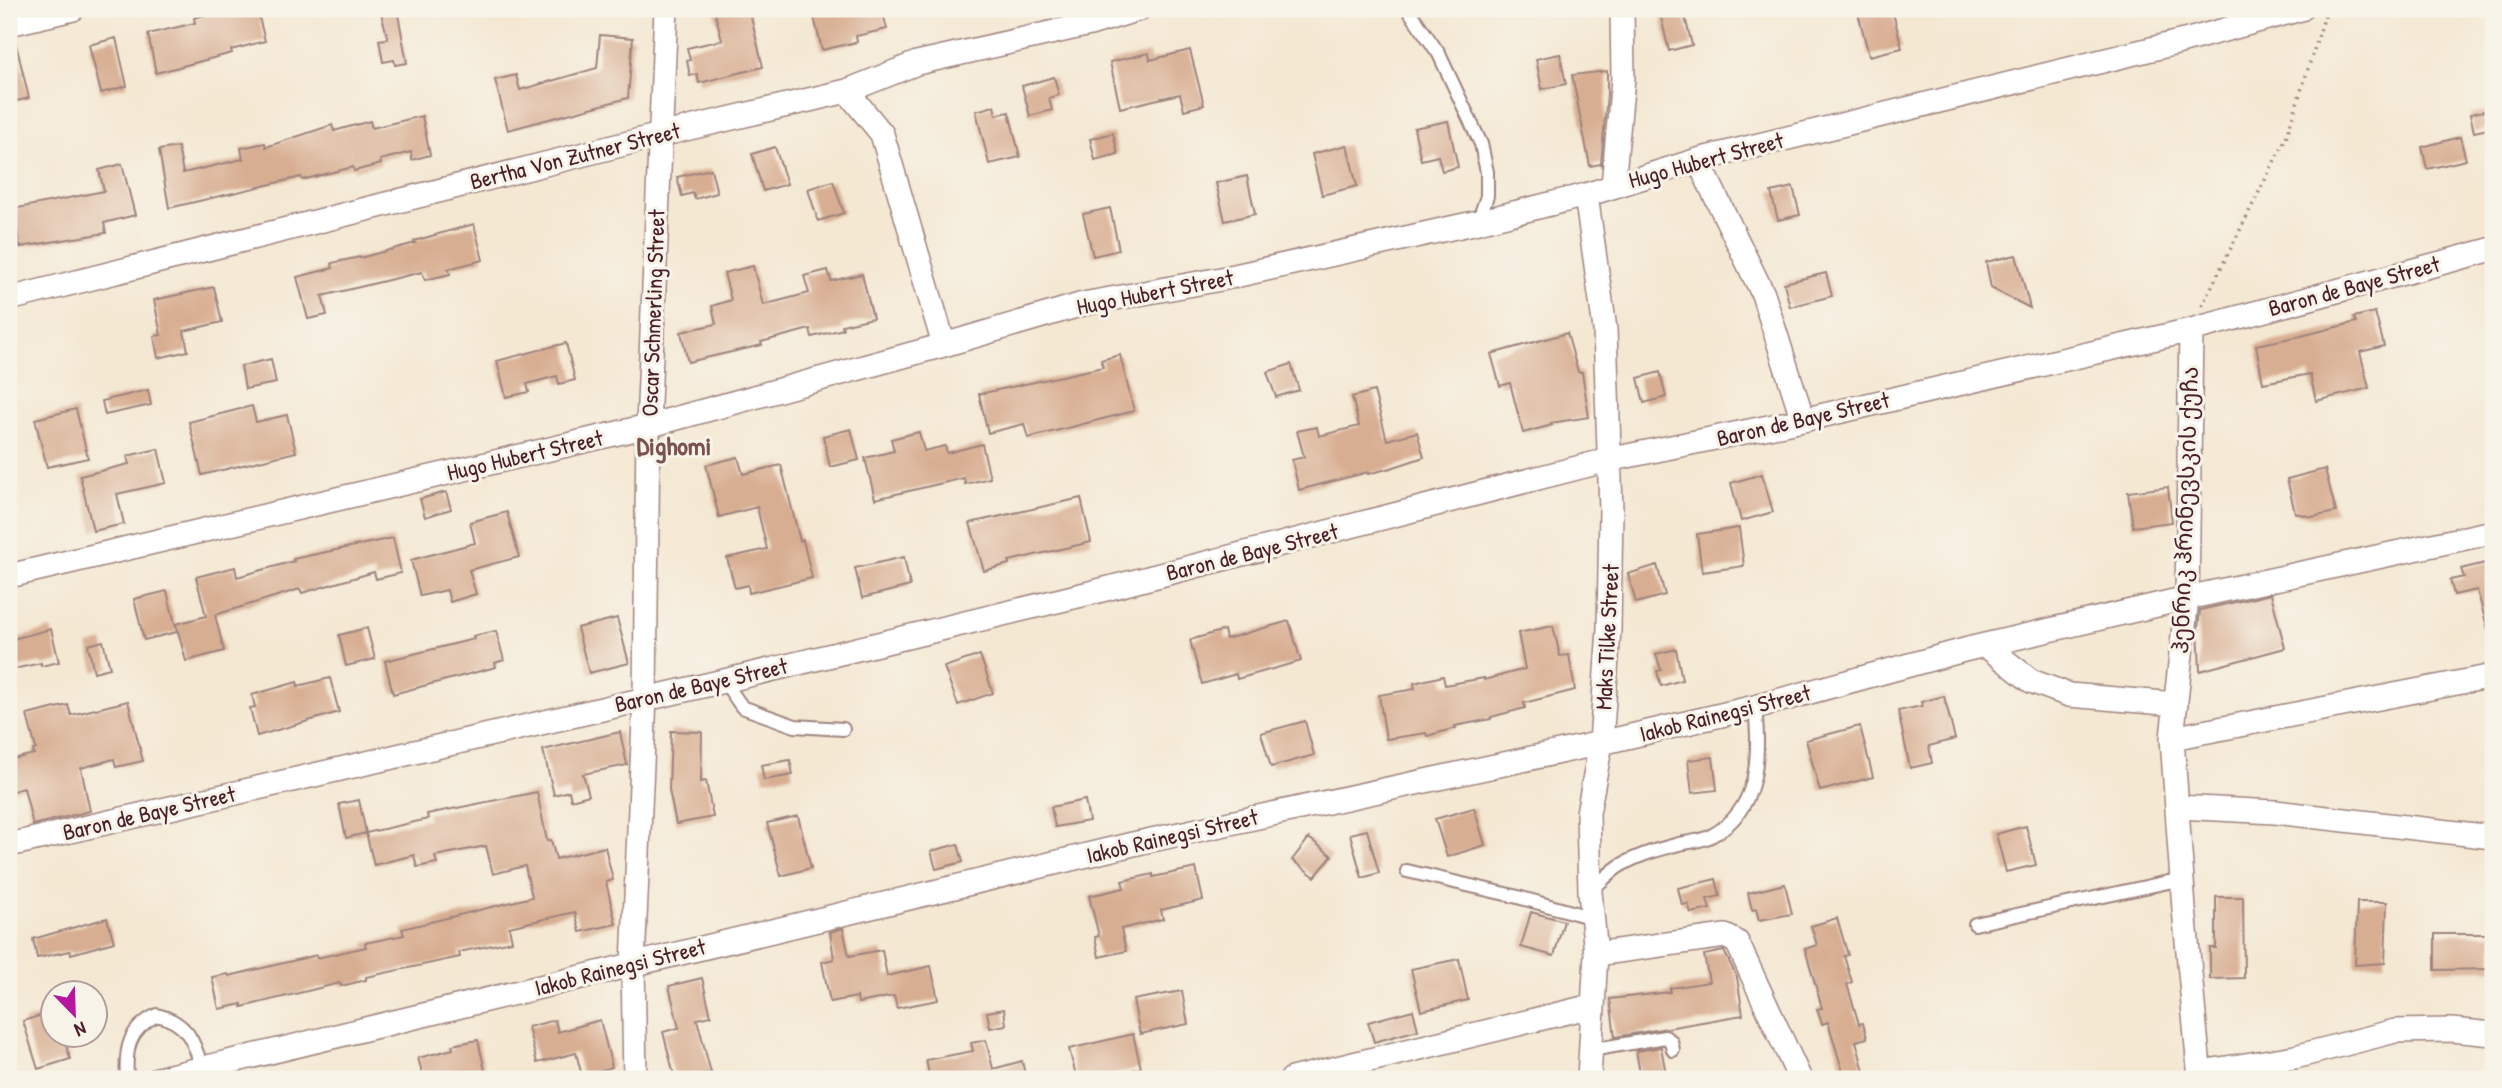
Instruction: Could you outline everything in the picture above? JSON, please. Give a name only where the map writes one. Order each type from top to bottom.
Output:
[{"type":"street","points":[[9,24],[73,9]]},
{"type":"street","name":"Oscar Schmerling Street","points":[[635,1079],[633,963],[645,698],[648,426],[666,9]]},
{"type":"street","name":"Bertha Von Zutner Street","points":[[9,299],[660,135],[847,91],[917,63],[1090,24],[1139,9]]},
{"type":"street","points":[[1613,185],[1623,78],[1622,9]]},
{"type":"street","name":"Hugo Hubert Street","points":[[9,576],[648,426],[1083,304],[1221,279],[1478,222],[1586,195],[1698,160],[2184,41],[2301,9]]},
{"type":"street","points":[[847,91],[882,134],[944,345]]},
{"type":"street","points":[[1698,160],[1763,294],[1803,421]]},
{"type":"street","name":"Maks Tilke Street","points":[[1586,195],[1605,329],[1611,510],[1609,629],[1601,743],[1588,813],[1590,892],[1596,954],[1589,1079]]},
{"type":"street","name":"Baron de Baye Street","points":[[9,845],[724,681],[1090,593],[1608,460],[1803,421],[2190,330],[2493,249]]},
{"type":"street","name":"ჰენრიკ ჰრინევსკის ქუჩა","points":[[2190,330],[2187,598],[2172,738],[2201,1076]]},
{"type":"street","name":"Iakob Rainegsi Street","points":[[158,1079],[1133,844],[1601,743],[1755,707],[1985,645],[2493,532]]},
{"type":"street","points":[[1985,645],[2031,681],[2069,695],[2176,704]]},
{"type":"street","points":[[2172,738],[2493,676]]},
{"type":"street","points":[[2178,807],[2275,812],[2493,836]]},
{"type":"street","points":[[1596,954],[1732,937],[1737,942],[1800,1079]]},
{"type":"street","points":[[1292,1079],[1592,1006]]},
{"type":"street","points":[[2201,1076],[2295,1058],[2395,1031],[2452,1030],[2493,1034]]},
{"type":"lane","points":[[1408,9],[1439,54],[1481,144],[1487,172],[1487,196],[1478,222]]},
{"type":"lane","points":[[724,681],[742,708],[795,726],[843,729]]},
{"type":"lane","points":[[1590,892],[1620,865],[1646,853],[1710,837],[1731,822],[1744,803],[1757,769],[1755,707]]},
{"type":"lane","points":[[1407,871],[1514,896],[1592,918]]},
{"type":"lane","points":[[1975,924],[2182,879]]},
{"type":"lane","points":[[127,1079],[127,1045],[136,1029],[157,1015],[172,1019],[182,1026],[190,1036],[202,1068]]},
{"type":"lane","points":[[1591,1050],[1665,1037],[1671,1041],[1674,1050]]},
{"type":"path","points":[[2190,330],[2286,138],[2327,9]]},
{"type":"building","points":[[226,9],[257,9],[265,41],[231,50],[232,53],[156,73],[148,34],[195,23],[194,18]]},
{"type":"building","points":[[380,9],[397,9],[407,63],[395,65],[394,60],[383,62],[379,40],[388,39]]},
{"type":"building","points":[[714,9],[749,9],[763,67],[699,83],[697,74],[690,76],[687,48],[722,40]]},
{"type":"building","points":[[812,9],[882,9],[887,29],[856,36],[857,42],[822,50]]},
{"type":"building","points":[[1659,9],[1683,9],[1692,45],[1669,51]]},
{"type":"building","points":[[1857,9],[1892,9],[1902,48],[1869,56]]},
{"type":"building","points":[[600,35],[633,38],[628,98],[508,130],[495,80],[516,75],[520,90],[597,68]]},
{"type":"building","points":[[116,38],[127,86],[101,93],[89,45]]},
{"type":"building","points":[[15,40],[29,98],[9,103],[9,41]]},
{"type":"building","points":[[1190,50],[1204,105],[1184,110],[1180,94],[1120,108],[1110,62],[1149,53],[1150,60]]},
{"type":"building","points":[[1560,54],[1566,84],[1542,89],[1536,59]]},
{"type":"building","points":[[1607,71],[1601,164],[1590,166],[1572,75]]},
{"type":"building","points":[[1054,77],[1059,95],[1049,98],[1052,110],[1030,116],[1022,86]]},
{"type":"building","points":[[994,106],[996,115],[1009,112],[1020,157],[989,164],[976,111]]},
{"type":"building","points":[[2493,109],[2493,128],[2474,132],[2470,114]]},
{"type":"building","points":[[422,116],[430,155],[412,160],[411,152],[380,160],[381,164],[354,171],[353,167],[302,180],[301,177],[169,208],[159,150],[178,147],[183,173],[243,159],[241,148],[265,143],[266,147],[332,125],[334,131],[370,121],[372,128]]},
{"type":"building","points":[[1448,121],[1458,167],[1442,171],[1438,156],[1421,160],[1414,128]]},
{"type":"building","points":[[1113,133],[1118,154],[1095,160],[1090,139]]},
{"type":"building","points":[[2460,137],[2466,160],[2427,169],[2422,147]]},
{"type":"building","points":[[1347,145],[1357,186],[1322,195],[1312,154]]},
{"type":"building","points":[[775,147],[787,184],[763,191],[752,154]]},
{"type":"building","points":[[122,164],[135,215],[104,223],[106,233],[20,247],[13,209],[104,191],[99,170]]},
{"type":"building","points":[[711,169],[717,193],[695,199],[693,193],[682,196],[677,177]]},
{"type":"building","points":[[1247,176],[1255,214],[1225,221],[1216,183]]},
{"type":"building","points":[[833,181],[844,213],[818,221],[808,189]]},
{"type":"building","points":[[1793,187],[1800,215],[1778,220],[1771,192]]},
{"type":"building","points":[[1110,208],[1119,250],[1093,256],[1083,214]]},
{"type":"building","points":[[474,224],[483,260],[448,269],[450,274],[425,280],[422,272],[322,296],[327,315],[308,319],[297,277],[333,268],[332,263],[415,243],[414,241]]},
{"type":"building","points":[[2016,255],[2030,308],[1991,288],[1986,262]]},
{"type":"building","points":[[753,266],[763,305],[809,293],[804,276],[828,270],[831,281],[862,274],[873,318],[842,325],[843,329],[812,337],[810,329],[761,342],[762,345],[688,362],[681,332],[716,324],[712,306],[731,300],[724,273]]},
{"type":"building","points":[[1826,273],[1832,296],[1790,307],[1784,283]]},
{"type":"building","points":[[214,287],[222,322],[184,331],[188,351],[158,358],[154,336],[161,335],[154,300]]},
{"type":"building","points":[[2375,312],[2384,346],[2360,352],[2369,388],[2316,401],[2310,374],[2263,383],[2256,345],[2356,322],[2354,317]]},
{"type":"building","points":[[1567,333],[1578,372],[1582,372],[1589,417],[1551,423],[1552,425],[1523,433],[1510,383],[1500,386],[1491,354]]},
{"type":"building","points":[[566,343],[575,380],[559,384],[557,376],[527,384],[529,392],[506,397],[497,361]]},
{"type":"building","points":[[1120,355],[1134,411],[1028,438],[1024,424],[988,433],[979,394],[1103,367],[1101,360]]},
{"type":"building","points":[[271,359],[276,383],[245,389],[241,366]]},
{"type":"building","points":[[1291,364],[1299,390],[1276,397],[1267,372]]},
{"type":"building","points":[[1660,372],[1666,397],[1644,403],[1638,378]]},
{"type":"building","points":[[148,390],[151,405],[105,415],[102,401]]},
{"type":"building","points":[[1374,391],[1387,440],[1417,432],[1424,457],[1391,468],[1299,490],[1292,460],[1304,457],[1297,431],[1317,427],[1319,436],[1359,426],[1352,397]]},
{"type":"building","points":[[252,406],[256,422],[287,415],[296,452],[202,475],[189,422]]},
{"type":"building","points":[[76,409],[88,458],[47,467],[35,419]]},
{"type":"building","points":[[851,429],[859,460],[830,467],[823,436]]},
{"type":"building","points":[[919,432],[924,451],[945,446],[947,453],[982,444],[990,478],[965,484],[964,478],[875,499],[865,458],[894,451],[891,439]]},
{"type":"building","points":[[158,449],[166,483],[117,494],[124,524],[93,531],[80,476],[129,464],[127,456]]},
{"type":"building","points":[[738,457],[743,474],[781,465],[812,578],[749,593],[748,585],[735,588],[727,558],[767,549],[757,507],[719,517],[706,465]]},
{"type":"building","points":[[2325,469],[2336,512],[2312,517],[2295,513],[2287,479]]},
{"type":"building","points":[[1762,474],[1773,512],[1741,521],[1731,483]]},
{"type":"building","points":[[2168,487],[2172,522],[2133,527],[2128,492]]},
{"type":"building","points":[[446,492],[451,509],[425,517],[420,499]]},
{"type":"building","points":[[1081,498],[1091,542],[1009,561],[1009,564],[984,571],[970,523]]},
{"type":"building","points":[[507,512],[519,557],[469,570],[476,594],[450,602],[447,590],[420,596],[411,560],[475,543],[470,522]]},
{"type":"building","points":[[1739,528],[1744,566],[1702,572],[1697,534]]},
{"type":"building","points":[[393,538],[401,573],[376,579],[374,572],[302,593],[300,589],[215,615],[224,651],[186,661],[176,624],[206,616],[196,577],[235,567],[237,577],[294,561],[293,559]]},
{"type":"building","points":[[904,557],[910,586],[862,598],[855,568]]},
{"type":"building","points":[[2493,561],[2493,629],[2488,630],[2477,590],[2454,595],[2450,580],[2464,577],[2461,569]]},
{"type":"building","points":[[1657,565],[1665,595],[1636,603],[1628,574]]},
{"type":"building","points":[[167,591],[177,632],[144,640],[134,599]]},
{"type":"building","points":[[2271,594],[2285,648],[2200,671],[2200,610]]},
{"type":"building","points":[[617,618],[629,663],[589,673],[577,628]]},
{"type":"building","points":[[1289,621],[1301,661],[1237,679],[1236,674],[1202,684],[1190,640],[1224,630],[1226,639]]},
{"type":"building","points":[[1553,626],[1560,656],[1569,655],[1575,690],[1524,703],[1525,708],[1491,719],[1455,726],[1456,728],[1427,736],[1426,733],[1386,739],[1379,695],[1415,689],[1414,683],[1443,676],[1445,685],[1484,680],[1525,669],[1518,633]]},
{"type":"building","points":[[367,628],[375,659],[346,666],[339,635]]},
{"type":"building","points":[[51,629],[59,662],[9,670],[9,640]]},
{"type":"building","points":[[496,631],[504,660],[495,663],[496,667],[393,694],[385,661]]},
{"type":"building","points":[[103,641],[110,668],[94,672],[88,645]]},
{"type":"building","points":[[1676,649],[1682,680],[1661,686],[1657,671],[1661,670],[1656,654]]},
{"type":"building","points":[[980,655],[993,693],[958,705],[944,667]]},
{"type":"building","points":[[330,678],[339,712],[257,736],[250,708],[255,707],[252,695],[297,682],[298,686]]},
{"type":"building","points":[[1944,696],[1955,739],[1929,746],[1932,763],[1910,768],[1898,711],[1922,706],[1921,702]]},
{"type":"building","points":[[128,701],[143,761],[116,767],[114,759],[81,768],[90,811],[33,825],[24,788],[9,792],[9,760],[34,754],[33,750],[36,749],[27,715],[68,705],[71,715]]},
{"type":"building","points":[[1305,721],[1314,755],[1271,767],[1261,733]]},
{"type":"building","points":[[1860,726],[1873,777],[1820,791],[1806,740]]},
{"type":"building","points":[[671,731],[702,732],[701,782],[706,781],[713,817],[676,824],[669,790]]},
{"type":"building","points":[[620,732],[627,765],[583,774],[589,795],[571,800],[569,791],[554,795],[543,750]]},
{"type":"building","points":[[1713,757],[1717,790],[1692,793],[1688,760]]},
{"type":"building","points":[[790,760],[793,775],[764,780],[761,765]]},
{"type":"building","points":[[537,792],[547,841],[551,840],[556,859],[605,847],[613,880],[606,882],[616,924],[580,932],[575,912],[509,927],[512,941],[459,952],[460,957],[366,977],[366,980],[341,986],[340,983],[242,1007],[242,1004],[219,1009],[212,977],[229,976],[317,955],[317,958],[366,947],[365,943],[404,935],[402,929],[532,897],[525,866],[493,874],[486,846],[435,856],[437,863],[417,867],[414,855],[374,865],[366,833],[428,819],[427,814]]},
{"type":"building","points":[[359,800],[366,833],[346,838],[339,804]]},
{"type":"building","points":[[1085,800],[1089,821],[1055,827],[1051,807]]},
{"type":"building","points":[[1474,808],[1485,845],[1447,857],[1435,819]]},
{"type":"building","points":[[798,816],[811,868],[781,876],[767,823]]},
{"type":"building","points":[[2026,826],[2036,865],[2006,872],[1996,834]]},
{"type":"building","points":[[1367,830],[1379,873],[1362,878],[1350,834]]},
{"type":"building","points":[[1309,838],[1332,856],[1315,877],[1292,860]]},
{"type":"building","points":[[958,844],[963,862],[936,869],[931,851]]},
{"type":"building","points":[[1196,868],[1203,900],[1161,910],[1163,919],[1121,929],[1126,951],[1099,957],[1095,937],[1099,936],[1089,896],[1124,888],[1122,881]]},
{"type":"building","points":[[1716,879],[1720,896],[1707,899],[1710,909],[1691,913],[1688,904],[1682,905],[1678,888]]},
{"type":"building","points":[[1785,884],[1792,914],[1759,920],[1756,909],[1752,910],[1748,893]]},
{"type":"building","points":[[2216,897],[2243,897],[2244,978],[2210,979],[2210,948],[2216,948]]},
{"type":"building","points":[[2357,902],[2387,902],[2385,963],[2355,965]]},
{"type":"building","points":[[1531,912],[1564,921],[1554,956],[1521,947]]},
{"type":"building","points":[[107,918],[114,942],[71,954],[70,951],[37,958],[33,939]]},
{"type":"building","points":[[1837,918],[1848,955],[1844,956],[1852,982],[1847,984],[1859,1024],[1863,1023],[1867,1038],[1856,1041],[1866,1079],[1845,1079],[1828,1022],[1822,1024],[1817,1009],[1822,1008],[1805,949],[1817,945],[1811,926]]},
{"type":"building","points":[[843,928],[849,956],[882,950],[887,976],[931,966],[938,1000],[897,1008],[894,996],[858,1003],[857,997],[830,1002],[822,962],[834,959],[830,932]]},
{"type":"building","points":[[2435,934],[2493,934],[2493,969],[2435,970]]},
{"type":"building","points":[[1724,951],[1737,977],[1743,1015],[1615,1037],[1610,999],[1670,992],[1670,988],[1709,982],[1704,955]]},
{"type":"building","points":[[1459,959],[1468,1000],[1421,1011],[1411,969]]},
{"type":"building","points":[[702,978],[711,1016],[697,1019],[711,1073],[675,1079],[663,1032],[679,1028],[669,986]]},
{"type":"building","points":[[1182,991],[1188,1024],[1140,1034],[1133,1000]]},
{"type":"building","points":[[1004,1009],[1006,1025],[990,1028],[987,1012]]},
{"type":"building","points":[[1413,1010],[1418,1030],[1374,1042],[1368,1022]]},
{"type":"building","points":[[38,1016],[38,1050],[67,1050],[70,1059],[38,1069],[23,1021]]},
{"type":"building","points":[[555,1020],[558,1032],[600,1020],[612,1067],[582,1076],[576,1053],[537,1063],[528,1027]]},
{"type":"building","points":[[1133,1034],[1141,1068],[1107,1076],[1107,1079],[1077,1079],[1069,1049]]},
{"type":"building","points":[[478,1040],[486,1075],[464,1079],[424,1079],[418,1058],[453,1049],[452,1045]]},
{"type":"building","points":[[986,1040],[993,1069],[1022,1061],[1026,1079],[930,1079],[926,1060],[973,1051],[971,1043]]},
{"type":"building","points":[[1661,1047],[1667,1079],[1641,1079],[1636,1051]]},
{"type":"district","name":"Dighomi","points":[[674,446]]}]
